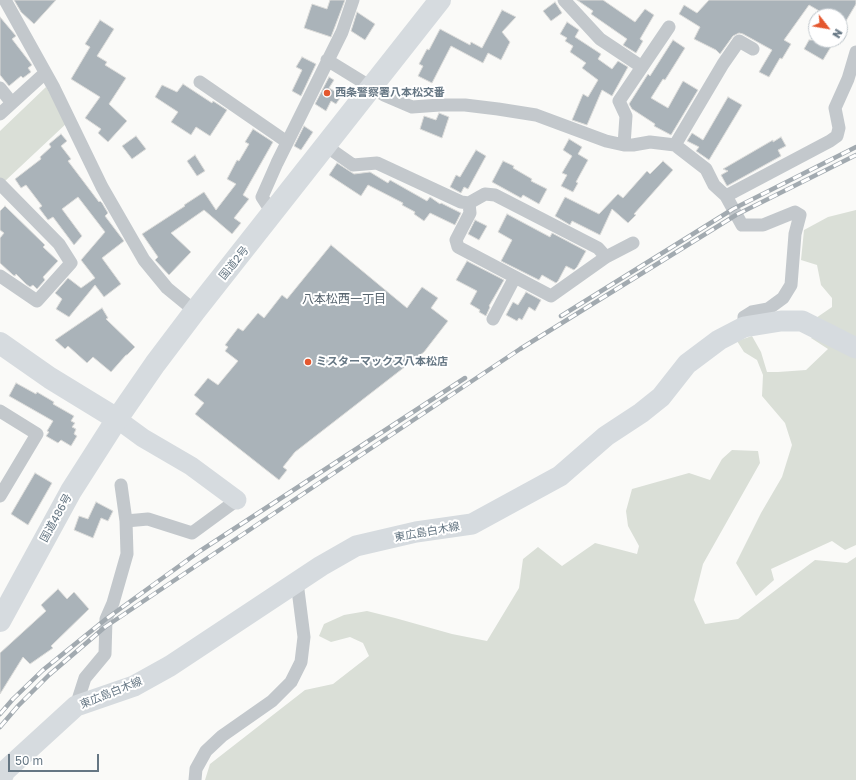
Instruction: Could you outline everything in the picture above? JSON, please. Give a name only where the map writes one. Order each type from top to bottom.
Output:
[{"type":"highway","name":"国道2号","points":[[117,419],[195,311],[273,214],[440,0]]},
{"type":"highway","points":[[0,343],[50,378],[117,419]]},
{"type":"highway","name":"国道486号","points":[[0,621],[71,491],[117,419]]},
{"type":"main road","name":"東広島白木線","points":[[1,780],[5,771],[76,706],[134,686],[170,666],[297,582],[356,546],[416,532],[472,524],[560,476],[606,436],[641,413],[661,396],[687,364],[719,340],[744,327],[781,321],[802,322],[856,348]]},
{"type":"street","points":[[4,0],[54,88],[102,187],[144,260],[167,288],[195,311]]},
{"type":"street","points":[[273,214],[262,197],[326,60],[342,32],[353,0]]},
{"type":"street","points":[[564,0],[600,39],[642,68]]},
{"type":"street","points":[[624,145],[626,116],[619,101],[668,27]]},
{"type":"street","points":[[675,145],[723,64],[739,41],[753,49]]},
{"type":"street","points":[[726,196],[823,145],[837,136],[839,128],[835,108],[848,79],[856,52]]},
{"type":"street","points":[[326,60],[371,88],[412,107],[465,105],[536,115],[606,142],[624,145],[650,142],[675,145],[706,169],[714,185],[726,196],[742,225],[763,225],[795,212],[800,214],[795,234],[791,285],[783,298],[773,306],[768,309],[752,312],[744,317],[744,327]]},
{"type":"street","points":[[0,114],[45,73]]},
{"type":"street","points":[[200,82],[287,142]]},
{"type":"street","points":[[0,88],[12,103]]},
{"type":"street","points":[[326,146],[353,165],[377,163],[461,202],[469,203],[485,194],[495,195],[598,248],[606,257]]},
{"type":"street","points":[[0,184],[59,244],[71,262],[37,301],[0,276]]},
{"type":"street","points":[[469,203],[470,213],[456,240],[458,247],[551,296],[606,257],[633,243]]},
{"type":"street","points":[[493,319],[515,277]]},
{"type":"street","points":[[0,411],[37,434],[0,496]]},
{"type":"street","points":[[117,419],[143,438],[191,466],[237,500],[192,533],[148,519],[126,521]]},
{"type":"street","points":[[76,706],[86,678],[105,654],[106,619],[113,603],[127,554],[126,521],[121,485]]},
{"type":"street","points":[[195,780],[196,769],[206,751],[222,736],[272,701],[291,682],[301,662],[304,637],[297,582]]},
{"type":"shaded area","points":[[46,87],[68,122],[4,182],[0,178],[0,131]]},
{"type":"shaded area","points":[[856,210],[856,338],[816,318],[832,307],[832,298],[821,285],[817,265],[801,260],[804,230],[828,217]]},
{"type":"shaded area","points":[[752,336],[761,352],[767,372],[806,370],[828,349],[811,338],[813,336],[856,357],[856,545],[845,550],[832,541],[771,569],[774,580],[756,596],[736,563],[761,513],[782,477],[792,445],[785,423],[762,396],[763,375],[757,360],[744,352],[737,341]]},
{"type":"shaded area","points":[[732,450],[758,451],[760,463],[703,564],[694,600],[705,624],[738,619],[815,560],[847,563],[856,557],[856,780],[205,780],[210,764],[305,690],[333,684],[369,656],[363,643],[350,637],[331,642],[319,636],[324,624],[344,615],[367,611],[452,634],[487,641],[519,588],[523,559],[538,547],[562,566],[595,543],[637,554],[639,546],[628,526],[626,511],[632,489],[689,473],[710,480],[722,459]]},
{"type":"building","points":[[14,0],[56,0],[34,24],[21,12]]},
{"type":"building","points":[[330,0],[345,0],[331,37],[304,28],[312,4],[327,9]]},
{"type":"building","points":[[577,0],[603,0],[635,22],[645,9],[654,15],[640,39],[643,41],[636,53],[623,45],[627,39],[591,14],[593,11]]},
{"type":"building","points":[[709,0],[856,0],[856,4],[848,18],[848,8],[814,8],[809,5],[784,40],[791,44],[782,59],[780,58],[769,77],[759,72],[772,50],[739,33],[733,36],[720,54],[716,50],[694,39],[700,27],[679,14],[684,5],[697,13]]},
{"type":"building","points":[[555,2],[562,13],[551,21],[543,11]]},
{"type":"building","points":[[502,10],[516,17],[502,32],[510,42],[501,60],[488,53],[483,63],[451,46],[432,83],[418,76],[423,66],[419,64],[427,49],[429,50],[440,29],[470,45],[471,42],[482,48]]},
{"type":"building","points":[[357,12],[375,24],[365,40],[351,31]]},
{"type":"building","points":[[0,17],[16,36],[12,39],[32,65],[28,68],[31,72],[23,78],[21,76],[9,86],[0,75]]},
{"type":"building","points":[[100,20],[114,29],[97,56],[107,62],[105,65],[126,78],[109,104],[127,121],[108,142],[98,133],[101,129],[85,118],[100,97],[71,79],[90,47],[85,44]]},
{"type":"building","points":[[567,22],[579,30],[575,37],[601,54],[598,59],[612,69],[618,61],[628,67],[612,96],[602,90],[587,125],[572,120],[583,94],[588,97],[598,80],[582,68],[586,63],[570,52],[573,46],[565,41],[567,38],[560,34]]},
{"type":"building","points":[[673,40],[685,48],[665,80],[663,79],[651,98],[668,108],[683,81],[698,90],[671,135],[654,126],[655,124],[632,109],[629,104],[648,74],[650,76]]},
{"type":"building","points":[[808,42],[808,48],[830,48],[823,60],[804,49]]},
{"type":"building","points":[[302,57],[316,64],[301,96],[292,91],[302,70],[296,67]]},
{"type":"building","name":"西条警察署八本松交番","points":[[329,77],[334,80],[329,88],[342,95],[336,104],[331,101],[326,111],[315,104]]},
{"type":"building","points":[[183,84],[212,103],[213,101],[227,110],[210,136],[196,127],[191,135],[171,122],[178,112],[155,97],[162,85],[177,92]]},
{"type":"building","points":[[728,97],[742,105],[709,160],[696,151],[699,147],[687,141],[692,133],[703,140]]},
{"type":"building","points":[[439,113],[449,117],[442,138],[420,129],[424,116],[436,120]]},
{"type":"building","points":[[304,126],[313,132],[301,150],[294,146]]},
{"type":"building","points":[[253,129],[273,142],[243,195],[249,199],[234,218],[241,223],[232,234],[204,210],[171,233],[191,252],[169,275],[155,260],[158,257],[142,234],[204,192],[216,210],[236,184],[227,179],[237,160],[239,161],[249,144],[245,142]]},
{"type":"building","points":[[61,134],[67,141],[61,146],[71,159],[68,161],[99,202],[100,201],[102,203],[108,213],[105,216],[124,241],[102,258],[121,284],[104,297],[95,285],[69,317],[56,309],[62,299],[55,293],[68,278],[81,288],[95,278],[81,260],[105,232],[78,197],[62,209],[82,236],[74,245],[53,217],[48,220],[39,208],[42,206],[26,185],[21,188],[15,179],[41,159],[40,157],[51,147],[49,144]]},
{"type":"building","points":[[136,136],[146,149],[132,159],[122,146]]},
{"type":"building","points":[[781,137],[786,146],[778,150],[781,156],[727,186],[721,175],[728,171],[723,169],[773,140],[773,142]]},
{"type":"building","points":[[569,139],[582,147],[578,154],[588,160],[576,182],[578,183],[573,192],[561,186],[567,175],[562,173],[572,156],[563,150]]},
{"type":"building","points":[[476,150],[486,156],[468,189],[464,187],[461,193],[450,187],[456,175],[460,177]]},
{"type":"building","points":[[195,155],[205,171],[197,176],[187,161]]},
{"type":"building","points":[[503,161],[514,166],[513,168],[532,179],[531,181],[547,189],[539,204],[523,195],[521,198],[492,182]]},
{"type":"building","points":[[663,161],[673,170],[634,214],[636,215],[628,223],[612,209],[600,235],[572,221],[570,225],[555,216],[565,197],[599,214],[618,194],[623,198],[647,171],[650,174]]},
{"type":"building","points":[[337,163],[354,174],[370,172],[388,183],[390,180],[427,201],[430,197],[440,204],[441,203],[461,213],[455,225],[430,213],[424,221],[414,214],[415,212],[402,205],[403,203],[368,185],[361,196],[329,175]]},
{"type":"building","points":[[5,206],[45,245],[43,247],[58,261],[43,277],[45,280],[37,289],[33,285],[30,287],[16,274],[15,276],[13,275],[0,263],[0,238],[4,233],[0,230],[0,211]]},
{"type":"building","points":[[507,214],[550,237],[552,233],[586,251],[577,267],[574,270],[566,266],[556,283],[542,275],[539,280],[501,261],[512,240],[498,232]]},
{"type":"building","points":[[475,220],[487,226],[479,240],[468,234]]},
{"type":"building","points":[[331,245],[407,308],[422,287],[438,298],[431,308],[448,321],[424,352],[295,452],[283,467],[287,470],[279,480],[195,414],[204,403],[194,395],[208,378],[218,385],[238,361],[225,351],[228,347],[225,345],[238,328],[243,331],[258,313],[264,318],[282,295],[287,299]]},
{"type":"building","points":[[467,261],[504,280],[489,306],[490,307],[486,316],[470,304],[477,291],[456,280]]},
{"type":"building","points":[[526,292],[541,300],[535,311],[529,307],[522,320],[519,318],[517,321],[506,315],[513,302],[518,305]]},
{"type":"building","points":[[102,308],[108,318],[106,319],[135,347],[111,372],[93,357],[87,363],[68,346],[65,349],[55,340]]},
{"type":"building","points":[[16,383],[36,394],[37,392],[54,402],[53,404],[74,416],[71,421],[75,423],[72,427],[76,429],[74,434],[77,436],[71,446],[61,440],[58,443],[46,436],[49,432],[47,431],[53,421],[9,396]]},
{"type":"building","points":[[35,473],[52,483],[28,525],[11,514]]},
{"type":"building","points":[[96,502],[113,511],[108,521],[101,518],[93,538],[74,530],[79,516],[88,519]]},
{"type":"building","points":[[58,589],[67,599],[74,592],[89,609],[51,646],[53,648],[30,664],[23,657],[0,694],[0,653],[46,611],[41,605]]},
{"type":"railway","points":[[561,316],[733,209],[856,147]]},
{"type":"railway","points":[[0,727],[18,706],[49,675],[105,627],[343,467],[520,349],[736,215],[856,155]]},
{"type":"railway","points":[[0,714],[43,670],[106,619],[200,551],[465,378]]},
{"type":"place","name":"西条警察署八本松交番","points":[[327,93]]},
{"type":"place","name":"ミスターマックス八本松店","points":[[308,362]]},
{"type":"district","name":"八本松西一丁目","points":[[344,299]]}]
